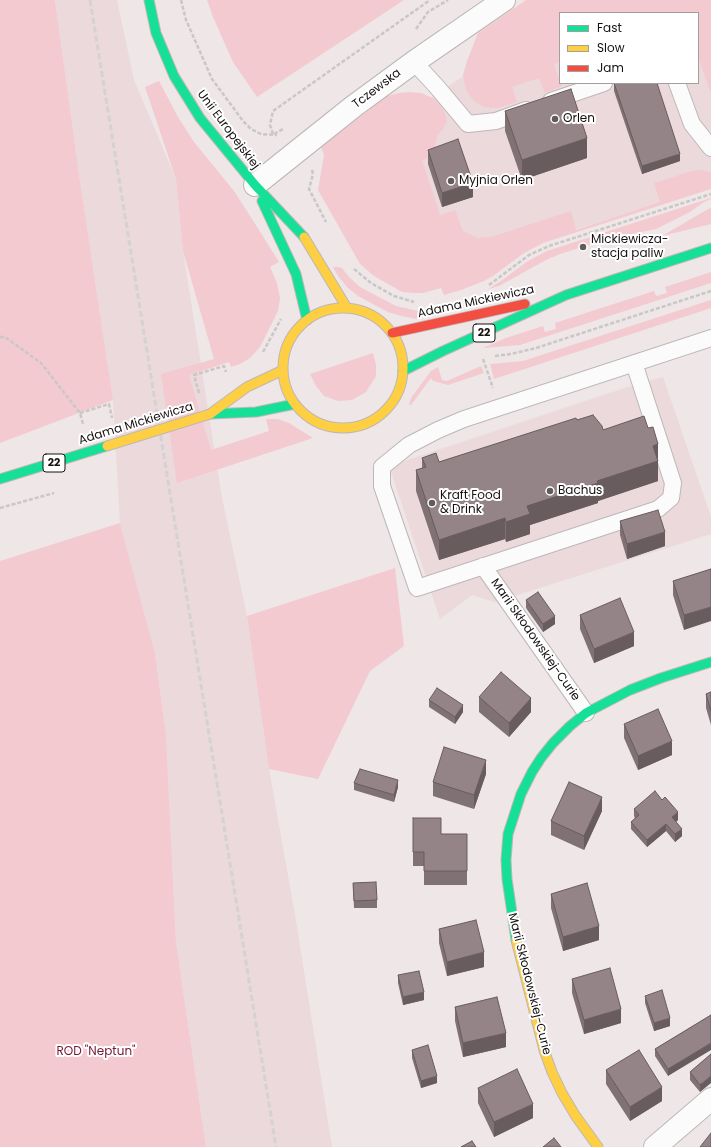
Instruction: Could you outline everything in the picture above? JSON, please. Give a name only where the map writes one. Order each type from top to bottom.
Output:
[{"type":"main road","name":"Unii Europejskiej","points":[[149,0],[156,33],[174,76],[200,118],[255,185],[305,238],[347,308]]},
{"type":"main road","name":"Unii Europejskiej","points":[[255,185],[296,274],[307,320]]},
{"type":"main road","name":"Adama Mickiewicza","points":[[392,333],[566,295],[711,248]]},
{"type":"main road","name":"Adama Mickiewicza","points":[[403,371],[566,295]]},
{"type":"main road","points":[[347,308],[372,315],[392,333],[401,351],[403,371],[400,389],[391,405],[377,418],[361,426],[342,428],[324,425],[308,417],[295,404],[286,388],[283,370],[284,355],[296,330],[307,320],[326,310],[347,308]]},
{"type":"main road","name":"Adama Mickiewicza","points":[[210,414],[247,387],[283,370]]},
{"type":"main road","name":"Adama Mickiewicza","points":[[0,479],[210,414],[256,412],[295,404]]},
{"type":"main road","name":"Marii Skłodowskiej-Curie","points":[[598,1147],[575,1115],[562,1093],[544,1050],[514,933],[509,904],[506,860],[508,834],[521,794],[532,772],[553,743],[570,726],[586,713],[608,700],[630,690],[661,678],[711,662]]},
{"type":"street","name":"Tczewska","points":[[255,185],[414,62],[504,0]]},
{"type":"street","points":[[655,1147],[711,1099]]},
{"type":"lane","points":[[414,62],[438,87],[468,124],[496,121],[601,84]]},
{"type":"lane","points":[[677,84],[692,124],[711,148]]},
{"type":"lane","points":[[634,363],[673,483],[671,498],[658,509],[417,588],[382,486],[382,467],[409,445],[464,419],[634,363],[711,338]]},
{"type":"lane","name":"Marii Skłodowskiej-Curie","points":[[483,566],[586,713]]},
{"type":"path","points":[[181,0],[186,20],[212,79],[243,121],[251,129],[261,134],[273,134],[270,125],[273,111],[430,0]]},
{"type":"path","points":[[300,149],[308,158],[312,167],[313,174],[309,189],[329,227]]},
{"type":"path","points":[[485,288],[529,255],[549,246],[711,194]]},
{"type":"path","points":[[354,269],[371,283],[394,296],[419,304]]},
{"type":"path","points":[[489,356],[511,354],[536,348],[711,291]]},
{"type":"path","points":[[262,354],[283,316]]},
{"type":"path","points":[[0,337],[5,337],[41,363],[80,413],[83,424]]},
{"type":"path","points":[[485,365],[488,373]]},
{"type":"path","points":[[200,397],[194,376],[224,366],[228,376]]},
{"type":"path","points":[[80,413],[109,404],[113,424]]},
{"type":"path","points":[[0,508],[54,493]]},
{"type":"shaded area","points":[[55,0],[117,0],[134,80],[176,179],[183,251],[222,498],[247,616],[269,769],[295,915],[332,1147],[206,1147],[176,942],[166,735],[155,653],[120,523],[113,400],[79,174]]},
{"type":"shaded area","name":"Orlen","points":[[578,0],[692,0],[699,12],[560,12]]},
{"type":"shaded area","name":"Orlen","points":[[559,13],[559,84],[699,84],[699,13],[711,35],[711,186],[402,285],[346,154]]},
{"type":"shaded area","name":"Bachus","points":[[663,377],[711,517],[711,534],[495,602],[472,595],[440,619],[389,466],[640,383]]},
{"type":"green space","points":[[0,0],[55,0],[79,174],[113,400],[0,443]]},
{"type":"green space","points":[[207,0],[404,0],[257,97],[233,62]]},
{"type":"green space","points":[[526,0],[711,0],[711,91],[699,59],[699,12],[559,12],[559,62],[554,64],[559,84],[562,86],[545,93],[539,78],[512,87],[517,102],[498,108],[484,107],[474,101],[466,90],[463,75],[478,33]]},
{"type":"green space","points":[[159,81],[178,117],[194,142],[234,191],[279,262],[270,267],[277,283],[280,298],[278,311],[260,347],[250,358],[240,364],[231,367],[229,362],[189,375],[211,450],[269,431],[266,419],[278,419],[289,423],[313,438],[177,483],[161,374],[214,359],[183,251],[176,179],[145,87]]},
{"type":"green space","points":[[410,92],[421,93],[439,102],[447,122],[437,136],[435,146],[438,155],[422,160],[440,215],[455,210],[463,231],[478,238],[491,237],[571,211],[576,230],[660,202],[654,183],[698,170],[711,173],[711,189],[543,243],[524,253],[493,276],[461,290],[444,295],[441,288],[423,293],[402,292],[374,276],[360,264],[318,190],[324,155],[321,147],[387,96]]},
{"type":"green space","points":[[711,198],[690,212],[656,229],[607,239],[560,254],[499,286],[488,289],[528,261],[547,251]]},
{"type":"green space","points":[[711,208],[711,224],[662,236],[708,209]]},
{"type":"green space","points":[[333,267],[342,268],[360,287],[396,306],[418,311],[422,318],[416,319],[388,312],[358,296],[347,287]]},
{"type":"green space","points":[[711,272],[711,283],[520,345],[483,348],[506,338],[543,326],[545,332],[556,329],[555,323],[654,291],[656,296],[667,293],[665,287]]},
{"type":"green space","points":[[711,300],[711,308],[494,379],[490,364],[523,361]]},
{"type":"green space","points":[[373,353],[376,365],[376,376],[366,392],[352,400],[338,401],[324,396],[316,386],[310,374]]},
{"type":"green space","points":[[481,366],[484,373],[448,385],[433,381],[431,378],[411,405],[409,405],[411,398],[431,371],[438,367],[442,380],[447,381]]},
{"type":"green space","name":"ROD \"Neptun\"","points":[[120,523],[155,653],[166,735],[176,942],[206,1147],[0,1147],[0,561]]},
{"type":"green space","points":[[395,568],[404,646],[370,671],[318,779],[269,769],[247,616]]},
{"type":"building","points":[[614,84],[657,84],[680,154],[642,166]]},
{"type":"building","points":[[571,89],[587,138],[522,160],[505,111]]},
{"type":"building","name":"Myjnia Orlen","points":[[458,139],[473,183],[442,193],[428,150]]},
{"type":"building","points":[[593,415],[602,426],[603,430],[644,416],[648,428],[653,427],[658,444],[653,446],[658,461],[597,481],[598,483],[527,506],[530,514],[506,522],[505,518],[439,540],[416,470],[426,467],[422,458],[436,453],[439,462],[576,418],[577,420]]},
{"type":"building","points":[[658,510],[665,532],[627,544],[620,521]]},
{"type":"building","points":[[711,569],[711,607],[684,615],[673,581]]},
{"type":"building","points":[[538,592],[555,616],[543,624],[526,600]]},
{"type":"building","points":[[620,598],[634,632],[594,649],[580,615]]},
{"type":"building","points":[[501,672],[531,698],[509,723],[479,697]]},
{"type":"building","points":[[437,688],[463,705],[455,717],[429,700]]},
{"type":"building","points":[[711,692],[711,711],[706,694]]},
{"type":"building","points":[[658,709],[672,741],[638,756],[624,724]]},
{"type":"building","points":[[444,747],[486,760],[474,795],[433,782]]},
{"type":"building","points":[[360,769],[398,780],[394,795],[354,783]]},
{"type":"building","points":[[569,782],[602,797],[584,836],[551,821]]},
{"type":"building","points":[[655,791],[662,800],[665,797],[678,812],[672,817],[682,829],[675,834],[666,824],[647,840],[631,822],[639,815],[634,809]]},
{"type":"building","points":[[413,818],[441,818],[441,834],[467,834],[467,871],[424,871],[424,852],[413,852]]},
{"type":"building","points":[[376,882],[377,900],[354,901],[353,883]]},
{"type":"building","points":[[587,883],[599,926],[563,937],[551,894]]},
{"type":"building","points":[[476,920],[484,952],[447,962],[439,929]]},
{"type":"building","points":[[610,968],[621,1009],[584,1020],[572,979]]},
{"type":"building","points":[[419,971],[424,992],[403,997],[398,975]]},
{"type":"building","points":[[662,990],[670,1018],[654,1023],[645,996]]},
{"type":"building","points":[[497,997],[506,1033],[463,1043],[455,1007]]},
{"type":"building","points":[[711,1015],[711,1043],[668,1069],[655,1049]]},
{"type":"building","points":[[428,1045],[437,1076],[421,1081],[412,1050]]},
{"type":"building","points":[[639,1050],[662,1087],[630,1107],[606,1070]]},
{"type":"building","points":[[711,1054],[711,1076],[700,1085],[690,1072]]},
{"type":"building","points":[[517,1069],[533,1104],[494,1122],[478,1088]]},
{"type":"building","points":[[711,1133],[711,1147],[700,1147]]},
{"type":"building","points":[[554,1138],[561,1147],[543,1147]]},
{"type":"building","points":[[472,1141],[476,1147],[461,1147]]},
{"type":"railway","points":[[90,0],[276,1147]]},
{"type":"traffic: fast","points":[[149,0],[156,33],[174,76],[200,118],[255,185],[304,237]]},
{"type":"traffic: fast","points":[[262,201],[296,274],[307,320]]},
{"type":"traffic: fast","points":[[403,371],[443,351],[566,295],[711,248]]},
{"type":"traffic: fast","points":[[210,414],[256,412],[295,404]]},
{"type":"traffic: fast","points":[[0,479],[107,446]]},
{"type":"traffic: fast","points":[[516,940],[507,879],[506,860],[508,834],[521,794],[541,758],[553,743],[586,713],[630,690],[661,678],[711,662]]},
{"type":"traffic: slow","points":[[304,237],[347,308]]},
{"type":"traffic: slow","points":[[343,308],[355,309],[366,313],[376,318],[385,326],[393,335],[398,345],[402,356],[403,368],[402,380],[398,391],[393,401],[385,410],[376,418],[366,423],[355,427],[343,428],[331,427],[320,423],[310,418],[301,410],[293,401],[288,391],[284,380],[283,368],[284,356],[288,345],[293,335],[301,326],[310,318],[320,313],[331,309],[343,308]]},
{"type":"traffic: slow","points":[[210,414],[247,387],[283,370]]},
{"type":"traffic: slow","points":[[107,446],[210,414]]},
{"type":"traffic: slow","points":[[516,940],[544,1050],[552,1072],[575,1115],[598,1147]]},
{"type":"traffic: jam","points":[[392,333],[525,304]]},
{"type":"place","name":"Orlen","points":[[555,119]]},
{"type":"place","name":"Myjnia Orlen","points":[[451,181]]},
{"type":"place","name":"Mickiewicza- stacja paliw","points":[[583,247]]},
{"type":"place","name":"Bachus","points":[[550,491]]},
{"type":"place","name":"Kraft Food & Drink","points":[[432,503]]}]
